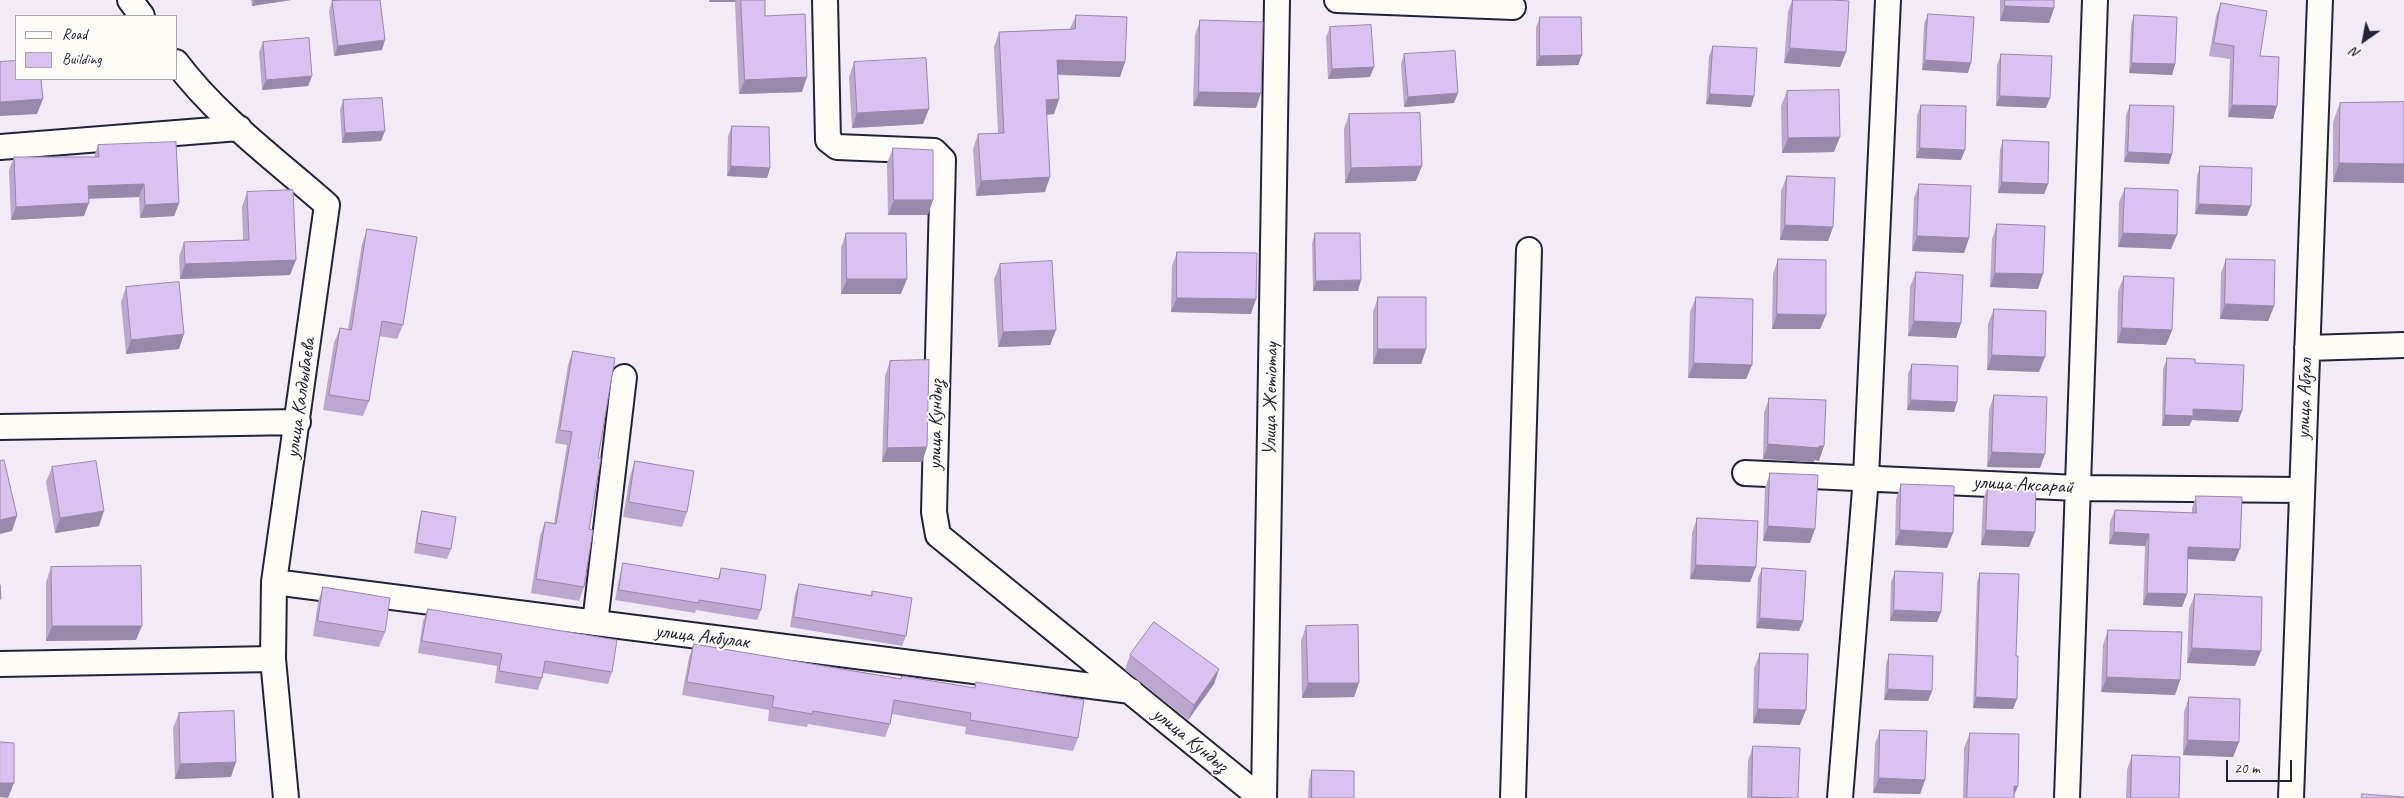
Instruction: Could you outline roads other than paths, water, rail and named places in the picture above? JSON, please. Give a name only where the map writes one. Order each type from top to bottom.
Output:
[{"type":"street","points":[[130,0],[141,15]]},
{"type":"street","name":"улица Кундыз","points":[[825,0],[828,140],[837,148],[934,150],[943,160],[934,512],[938,535],[1262,798]]},
{"type":"street","name":"Улица Жетіотау","points":[[1262,798],[1277,0]]},
{"type":"street","points":[[1337,0],[1513,7]]},
{"type":"street","points":[[1840,798],[1866,477],[1888,0]]},
{"type":"street","points":[[2067,798],[2094,0]]},
{"type":"street","name":"улица Абзал","points":[[2291,798],[2320,0]]},
{"type":"street","name":"улица Калдыбаева","points":[[178,65],[239,128],[327,205],[274,582],[273,659],[286,798]]},
{"type":"street","points":[[0,147],[239,128]]},
{"type":"street","points":[[1513,798],[1529,250]]},
{"type":"street","points":[[2307,348],[2404,345]]},
{"type":"street","points":[[595,623],[624,377]]},
{"type":"street","points":[[0,427],[298,422]]},
{"type":"street","name":"улица Аксарай","points":[[1745,473],[2078,488],[2301,490]]},
{"type":"street","name":"улица Акбулак","points":[[274,582],[1131,692]]},
{"type":"street","points":[[0,664],[273,659]]}]
